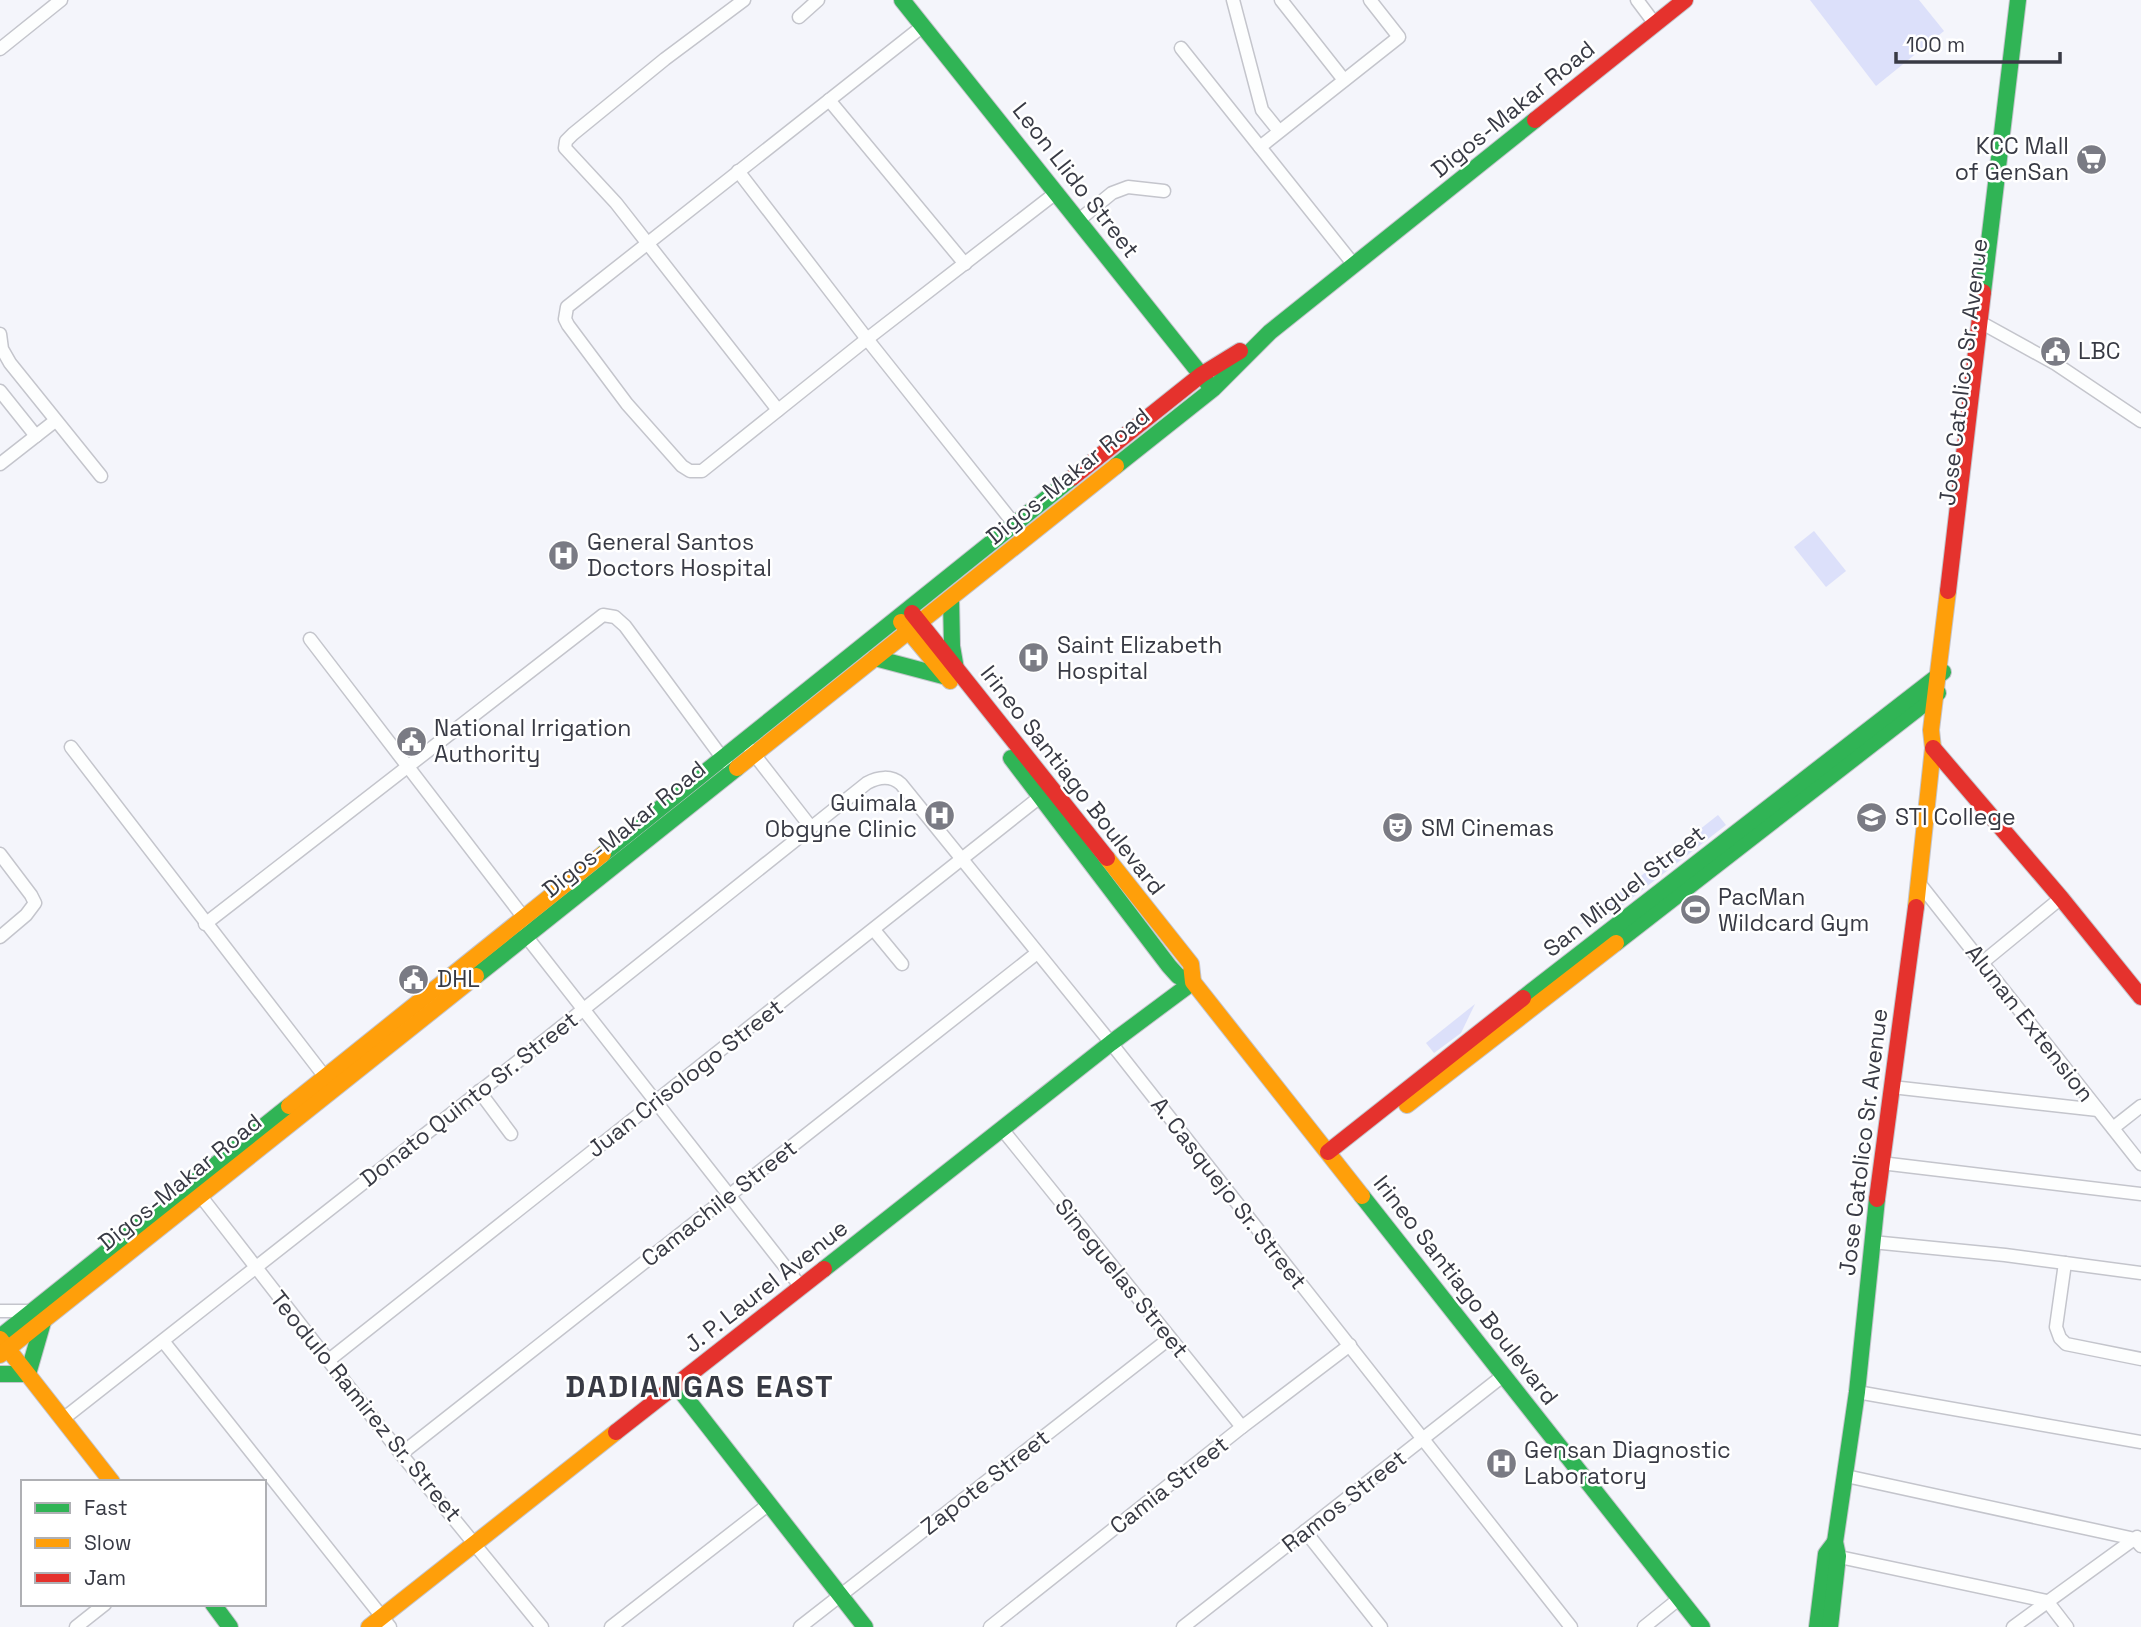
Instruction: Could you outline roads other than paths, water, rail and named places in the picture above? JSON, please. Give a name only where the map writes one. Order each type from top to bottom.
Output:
[{"type":"main road","name":"Leon Llido Street","points":[[902,0],[1213,389]]},
{"type":"main road","name":"Digos-Makar Road","points":[[2,1345],[196,1190],[526,936],[903,614],[1201,375],[1270,331],[1685,0]]},
{"type":"main road","name":"Jose Catolico Sr. Avenue","points":[[1986,325],[2018,0]]},
{"type":"main road","name":"Jose Catolico Sr. Avenue","points":[[1817,1627],[1846,1476],[1857,1392],[1881,1163],[1919,883],[1933,748],[1941,733],[1942,682],[2029,0]]},
{"type":"main road","name":"Digos-Makar Road","points":[[749,748],[875,658],[1213,389],[1270,331]]},
{"type":"main road","points":[[875,658],[951,673],[951,598]]},
{"type":"main road","name":"Irineo Santiago Boulevard","points":[[903,614],[1046,793],[1191,964],[1193,982],[1702,1627]]},
{"type":"main road","name":"San Miguel Street","points":[[1332,1157],[1942,682]]},
{"type":"main road","points":[[1933,748],[2141,997]]},
{"type":"main road","name":"Digos-Makar Road","points":[[196,1190],[325,1077],[524,918],[728,765]]},
{"type":"main road","name":"J. P. Laurel Avenue","points":[[380,1624],[475,1543],[1111,1043],[1193,982]]},
{"type":"main road","points":[[28,1374],[38,1316]]},
{"type":"main road","points":[[2,1345],[111,1480]]},
{"type":"main road","points":[[0,1374],[28,1374]]},
{"type":"main road","points":[[676,1385],[865,1627]]},
{"type":"main road","name":"Jose Catolico Sr. Avenue","points":[[1830,1627],[1833,1551]]},
{"type":"main road","points":[[214,1606],[230,1627]]},
{"type":"street","points":[[0,49],[61,0]]},
{"type":"street","points":[[744,0],[666,59],[566,141],[565,148],[602,187],[778,410]]},
{"type":"street","points":[[799,17],[818,0]]},
{"type":"street","points":[[1233,0],[1262,110],[1279,131]]},
{"type":"street","points":[[1281,0],[1344,80]]},
{"type":"street","points":[[1260,147],[1399,37],[1370,0]]},
{"type":"street","points":[[1637,0],[1656,24]]},
{"type":"street","points":[[923,26],[575,299],[565,313],[568,325],[626,404],[682,466],[695,472],[702,471],[1057,192]]},
{"type":"street","points":[[1181,48],[1354,265]]},
{"type":"street","points":[[829,100],[965,264]]},
{"type":"street","points":[[1243,125],[1262,110]]},
{"type":"street","points":[[738,171],[867,339],[1015,524]]},
{"type":"street","points":[[1079,220],[1112,193],[1128,187],[1164,191]]},
{"type":"street","points":[[1986,325],[2056,364],[2141,421]]},
{"type":"street","points":[[0,334],[2,349],[10,363],[101,476]]},
{"type":"street","points":[[0,391],[36,436]]},
{"type":"street","points":[[0,464],[55,421]]},
{"type":"street","points":[[205,924],[603,615],[615,617],[625,626],[728,765]]},
{"type":"street","points":[[310,639],[524,918],[526,936],[801,1287]]},
{"type":"street","points":[[71,747],[325,1077]]},
{"type":"street","points":[[749,748],[810,826]]},
{"type":"street","name":"Donato Quinto Sr. Street","points":[[63,1419],[583,1009],[810,826],[875,779]]},
{"type":"street","name":"A. Casquejo Sr. Street","points":[[875,779],[896,779],[901,784],[1111,1043],[1571,1627]]},
{"type":"street","name":"Juan Crisologo Street","points":[[329,1360],[1046,793]]},
{"type":"street","points":[[0,854],[32,895],[35,903],[26,915],[0,937]]},
{"type":"street","name":"Alunan Extension","points":[[1919,883],[2141,1164]]},
{"type":"street","points":[[1983,962],[2061,898]]},
{"type":"street","points":[[874,930],[902,964]]},
{"type":"street","name":"Camachile Street","points":[[401,1454],[1037,953]]},
{"type":"street","points":[[1892,1087],[2098,1110]]},
{"type":"street","points":[[479,1091],[512,1134]]},
{"type":"street","points":[[2113,1128],[2141,1106]]},
{"type":"street","name":"Sineguelas Street","points":[[1002,1129],[1242,1427]]},
{"type":"street","points":[[1881,1163],[2141,1194]]},
{"type":"street","name":"Teodulo Ramirez Sr. Street","points":[[196,1190],[401,1454],[542,1627]]},
{"type":"street","points":[[1872,1242],[2141,1273]]},
{"type":"street","points":[[2065,1263],[2056,1327],[2060,1338],[2066,1343],[2141,1359]]},
{"type":"street","points":[[0,1311],[38,1316]]},
{"type":"street","name":"Zapote Street","points":[[800,1627],[1170,1338]]},
{"type":"street","points":[[163,1340],[380,1624]]},
{"type":"street","name":"Camia Street","points":[[990,1627],[1350,1345]]},
{"type":"street","name":"Ramos Street","points":[[1183,1627],[1504,1375]]},
{"type":"street","points":[[1857,1392],[2141,1442]]},
{"type":"street","points":[[1846,1476],[2139,1540]]},
{"type":"street","points":[[611,1627],[769,1504]]},
{"type":"street","points":[[1306,1531],[1381,1627]]},
{"type":"street","points":[[2013,1627],[2139,1540]]},
{"type":"street","points":[[1833,1551],[2047,1601],[2067,1627]]},
{"type":"street","points":[[1644,1627],[1680,1598]]},
{"type":"street","points":[[76,1627],[102,1606]]},
{"type":"place","name":"KCC Mall of GenSan","points":[[2092,159]]},
{"type":"place","name":"LBC","points":[[2055,351]]},
{"type":"place","name":"General Santos Doctors Hospital","points":[[564,555]]},
{"type":"place","name":"Saint Elizabeth Hospital","points":[[1034,658]]},
{"type":"place","name":"National Irrigation Authority","points":[[411,741]]},
{"type":"place","name":"Guimala Obgyne Clinic","points":[[940,816]]},
{"type":"place","name":"STI College","points":[[1872,817]]},
{"type":"place","name":"SM Cinemas","points":[[1398,828]]},
{"type":"place","name":"PacMan Wildcard Gym","points":[[1695,910]]},
{"type":"place","name":"DHL","points":[[414,979]]},
{"type":"place","name":"Gensan Diagnostic Laboratory","points":[[1501,1463]]},
{"type":"district","name":"DADIANGAS EAST","points":[[700,1387]]}]
